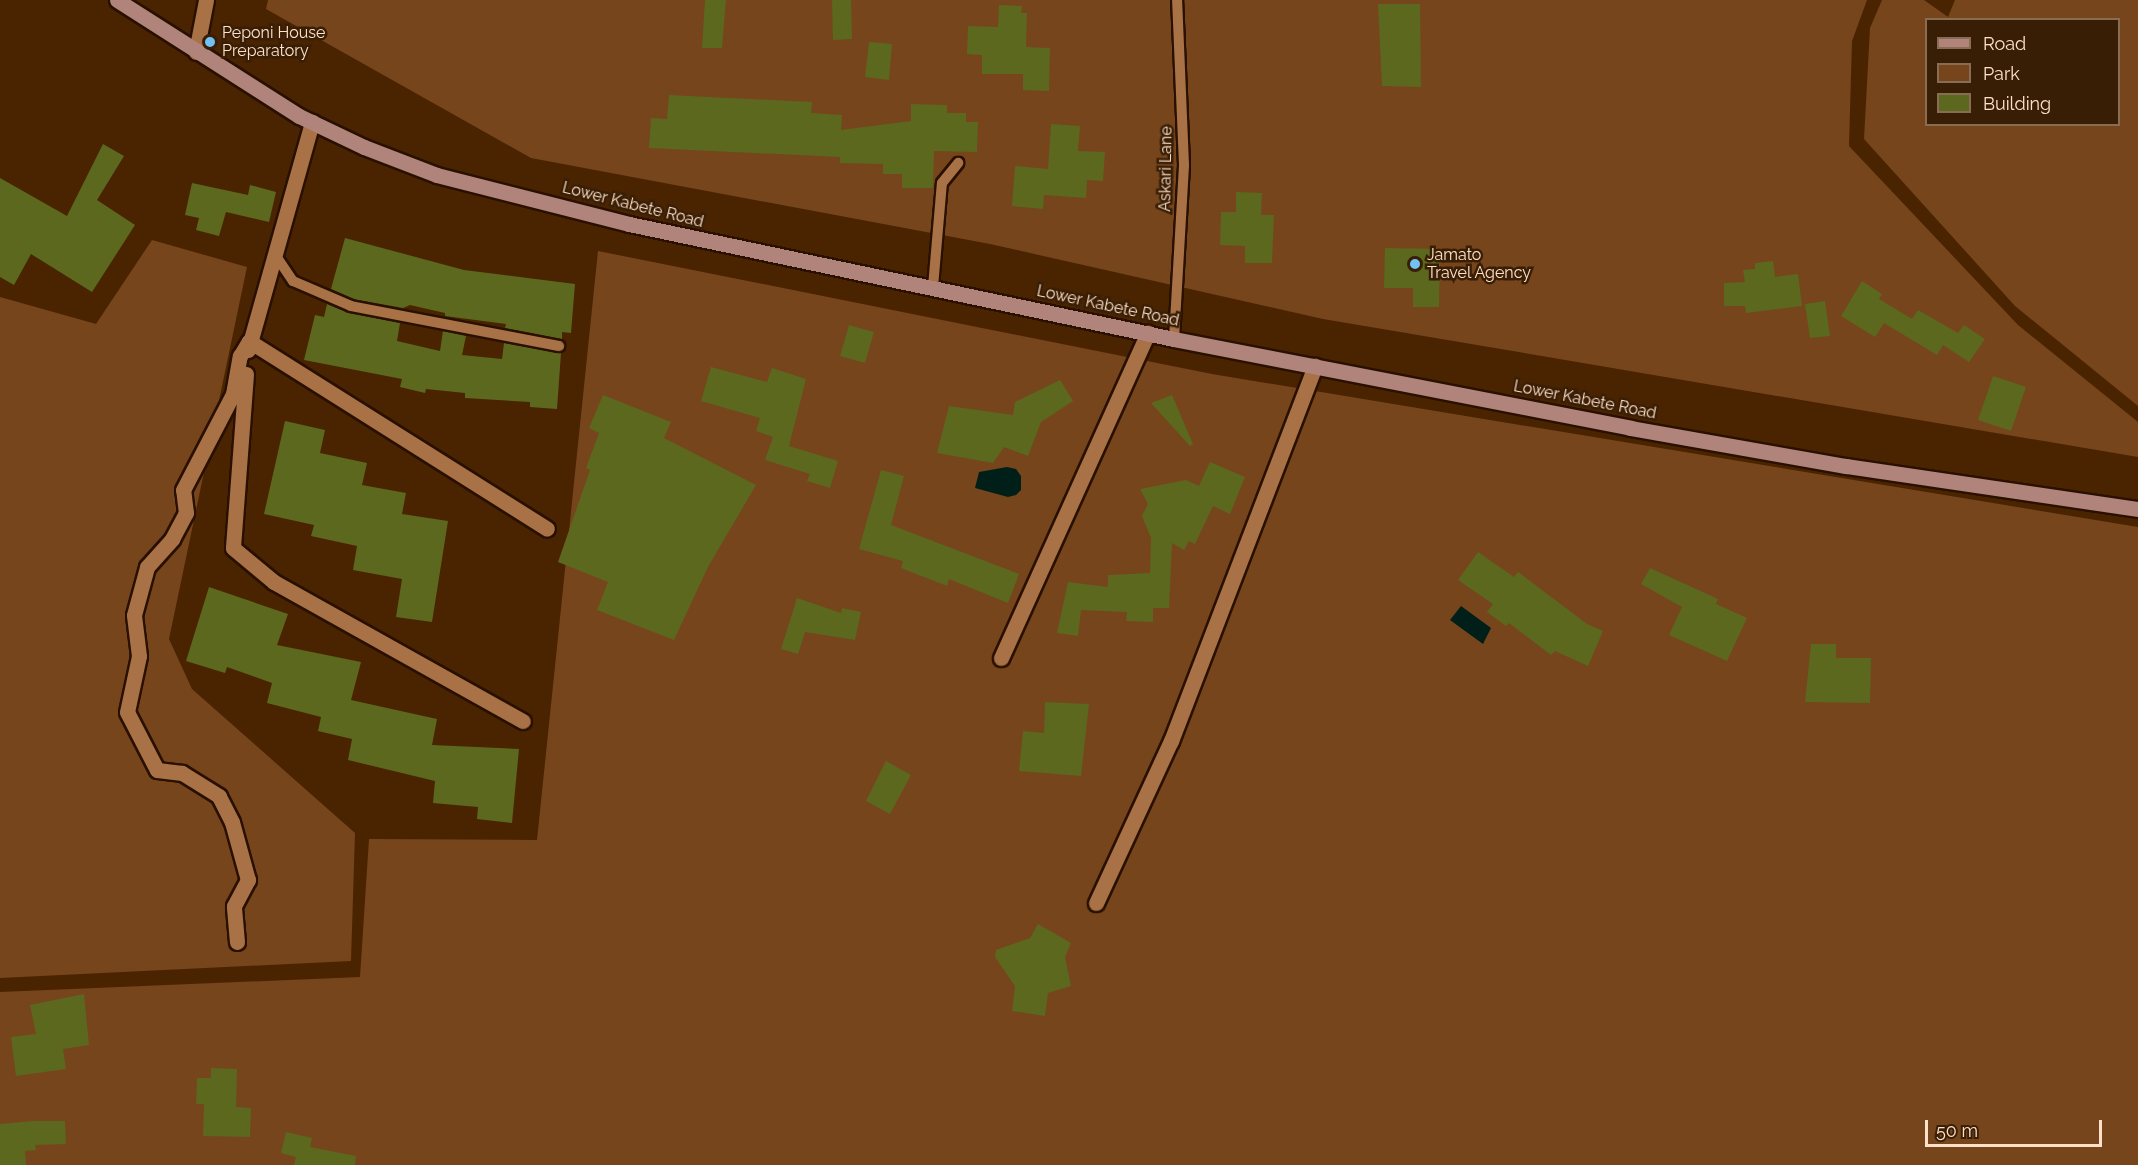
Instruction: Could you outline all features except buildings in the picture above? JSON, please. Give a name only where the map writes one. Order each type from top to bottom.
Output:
[{"type":"main road","name":"Lower Kabete Road","points":[[117,0],[196,52],[312,122],[437,175],[673,234],[1174,339],[1823,462],[2138,509]]},
{"type":"street","points":[[196,52],[206,0]]},
{"type":"street","points":[[312,122],[249,341],[232,548],[274,582],[523,721]]},
{"type":"street","points":[[1001,658],[1148,333]]},
{"type":"street","points":[[249,341],[547,529]]},
{"type":"street","points":[[237,942],[234,906],[248,880],[232,822],[219,796],[182,772],[158,770],[127,712],[139,656],[134,615],[147,567],[172,539],[186,513],[183,490],[232,394],[240,356],[249,341]]},
{"type":"street","points":[[1096,903],[1171,741],[1316,366]]},
{"type":"lane","name":"Askari Lane","points":[[1174,339],[1184,165],[1176,0]]},
{"type":"lane","points":[[933,287],[942,183],[958,163]]},
{"type":"lane","points":[[274,253],[293,281],[351,306],[559,346]]},
{"type":"green space","points":[[268,0],[1867,0],[1852,41],[1849,146],[2018,325],[2138,422],[2138,457],[1323,319],[990,244],[531,158],[266,9]]},
{"type":"green space","points":[[1882,0],[1924,0],[1948,17],[1955,0],[2138,0],[2138,406],[2015,306],[1864,139],[1870,28]]},
{"type":"green space","points":[[152,240],[247,267],[169,639],[192,689],[355,833],[351,961],[0,978],[0,297],[96,324]]},
{"type":"green space","points":[[598,251],[1212,374],[2138,527],[2138,1165],[0,1165],[0,992],[360,977],[369,839],[537,840]]},
{"type":"water","points":[[1007,467],[1016,469],[1021,476],[1021,490],[1016,495],[1008,497],[975,488],[979,472]]},
{"type":"water","points":[[1461,606],[1491,628],[1483,644],[1450,620]]},
{"type":"place","name":"Peponi House Preparatory","points":[[210,42]]},
{"type":"place","name":"Jamato Travel Agency","points":[[1415,264]]}]
